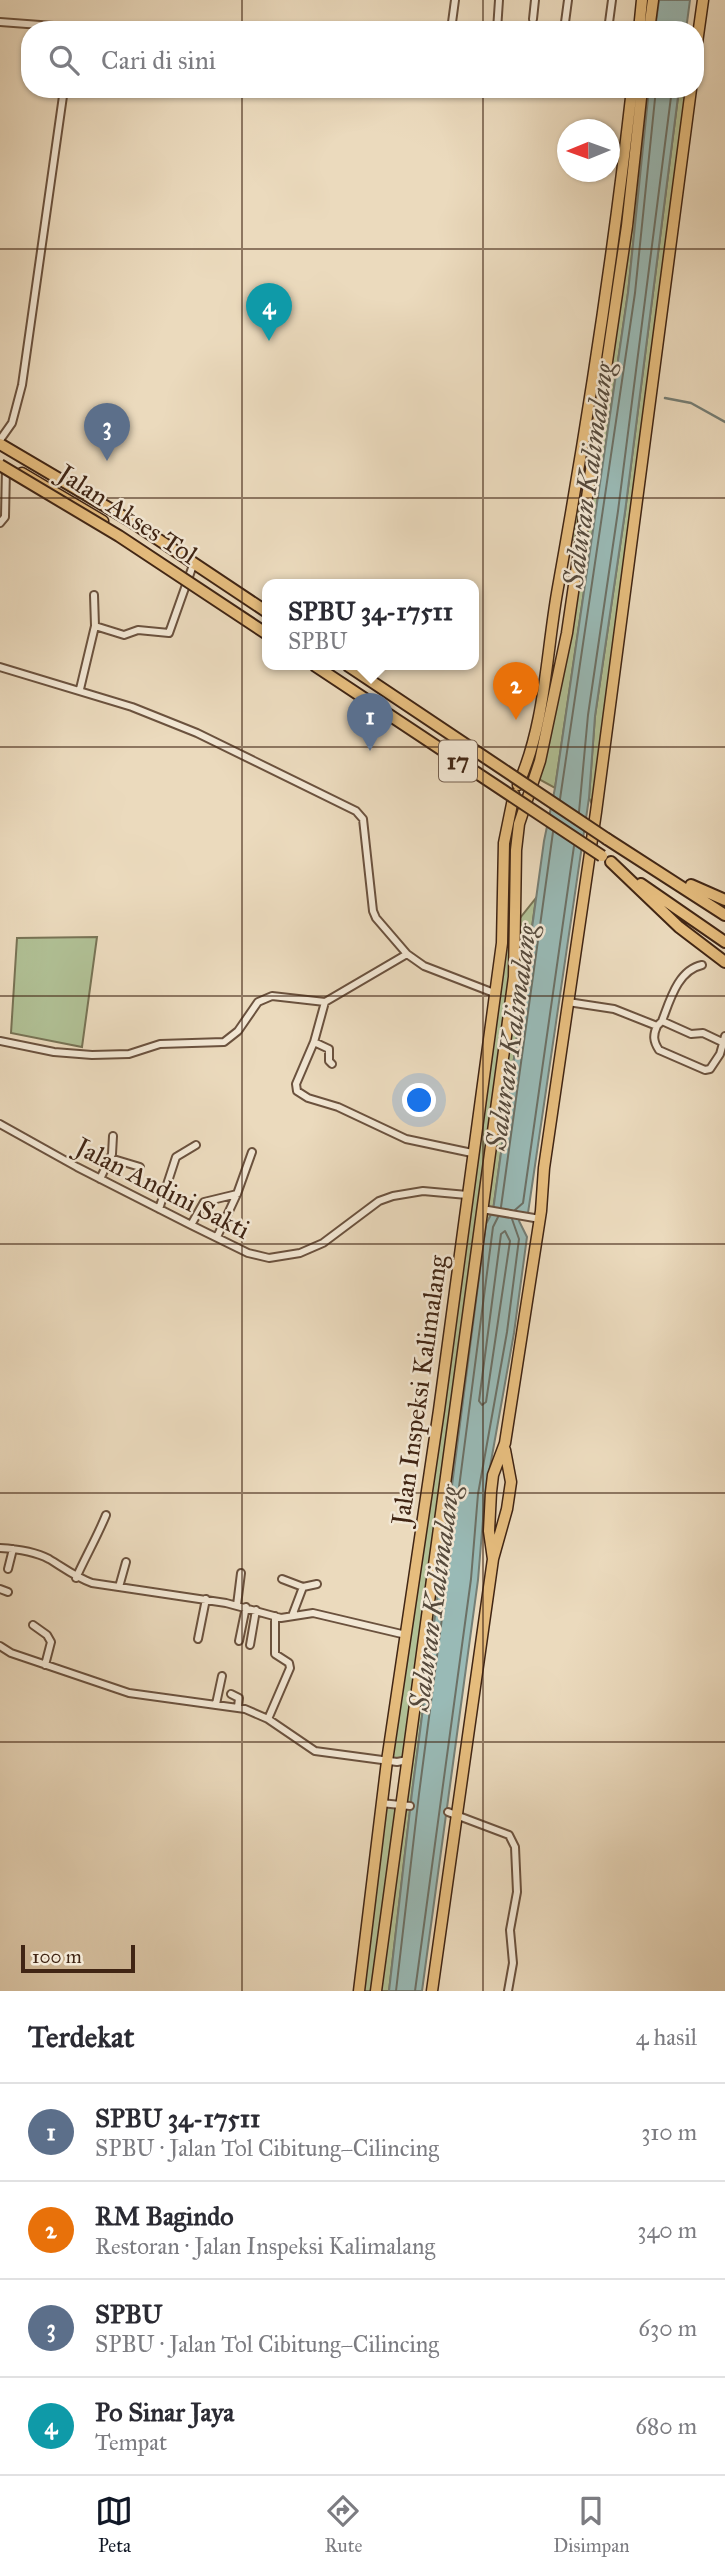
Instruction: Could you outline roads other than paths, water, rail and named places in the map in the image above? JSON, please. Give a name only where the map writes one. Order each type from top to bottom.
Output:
[{"type":"highway","points":[[0,444],[129,520],[262,611]]},
{"type":"highway","points":[[2,463],[262,628]]},
{"type":"highway","name":"17","points":[[322,670],[606,859],[725,942]]},
{"type":"highway","name":"17","points":[[354,670],[725,915]]},
{"type":"highway","points":[[606,859],[679,927],[725,962]]},
{"type":"highway","points":[[669,876],[725,900]]},
{"type":"main road","points":[[640,21],[642,0]]},
{"type":"main road","points":[[650,21],[653,0]]},
{"type":"main road","points":[[700,21],[703,0]]},
{"type":"main road","name":"Jalan Inspeksi Kalimalang","points":[[359,1991],[381,1803],[503,923],[505,843],[516,789],[530,755],[536,729],[567,538],[627,226],[632,98]]},
{"type":"main road","name":"Jalan Inspeksi Kalimalang","points":[[376,1991],[406,1805],[408,1760],[485,1210],[512,989],[517,836],[554,696],[580,541],[616,223],[640,98]]},
{"type":"main road","points":[[493,1559],[489,1531],[493,1475],[505,1443],[540,1219],[544,1168],[587,843],[690,98]]},
{"type":"main road","points":[[616,223],[627,226]]},
{"type":"main road","name":"Jalan Akses Tol","points":[[0,444],[55,485],[190,572],[262,611]]},
{"type":"main road","name":"Jalan Akses Tol","points":[[2,463],[55,485]]},
{"type":"main road","points":[[567,538],[580,541]]},
{"type":"main road","name":"Jalan Akses Tol","points":[[190,572],[262,627]]},
{"type":"main road","points":[[330,670],[528,797],[587,843]]},
{"type":"main road","points":[[347,670],[516,789]]},
{"type":"main road","points":[[538,804],[589,832]]},
{"type":"main road","points":[[503,923],[516,923]]},
{"type":"main road","points":[[432,1991],[452,1813],[493,1559],[507,1509],[511,1482],[505,1443]]},
{"type":"street","points":[[453,21],[455,0]]},
{"type":"street","points":[[498,21],[499,0]]},
{"type":"street","points":[[533,19],[535,0]]},
{"type":"street","points":[[565,21],[568,0]]},
{"type":"street","points":[[609,21],[612,0]]},
{"type":"street","points":[[0,22],[21,24]]},
{"type":"street","points":[[0,444],[12,423],[22,385],[63,98]]},
{"type":"street","points":[[0,523],[5,517],[2,463]]},
{"type":"street","points":[[94,626],[124,635],[138,630],[169,633],[190,572]]},
{"type":"street","points":[[80,689],[94,626],[94,595]]},
{"type":"street","points":[[0,667],[80,689],[197,733],[356,811],[363,818],[376,918],[407,954],[439,974],[494,993]]},
{"type":"street","points":[[0,1041],[68,1053],[129,1054],[160,1044],[224,1042],[238,1031],[258,1002],[272,996],[325,1002],[407,954]]},
{"type":"street","points":[[568,1002],[614,1009],[659,1023],[691,1034],[703,1033],[723,1039],[723,1056],[708,1071],[666,1054],[655,1044],[654,1032],[659,1023],[671,998],[686,971],[702,965]]},
{"type":"street","points":[[325,1002],[314,1041],[296,1084],[299,1093],[338,1107],[405,1139],[472,1153]]},
{"type":"street","points":[[314,1041],[328,1048],[332,1064]]},
{"type":"street","name":"Jalan Andini Sakti","points":[[0,1124],[191,1225],[247,1252],[269,1258],[284,1257],[323,1243],[379,1201],[393,1196],[424,1191],[467,1195]]},
{"type":"street","points":[[100,1179],[110,1158],[113,1136]]},
{"type":"street","points":[[159,1209],[176,1157],[196,1145]]},
{"type":"street","points":[[216,1237],[237,1194],[252,1152]]},
{"type":"street","points":[[110,1158],[140,1167]]},
{"type":"street","points":[[191,1225],[204,1202],[237,1194]]},
{"type":"street","points":[[485,1210],[540,1219]]},
{"type":"street","points":[[76,1578],[106,1515]]},
{"type":"street","points":[[0,1548],[31,1552],[49,1559],[76,1578],[237,1605],[281,1618],[313,1613],[406,1635]]},
{"type":"street","points":[[8,1569],[13,1549]]},
{"type":"street","points":[[119,1587],[126,1562]]},
{"type":"street","points":[[237,1605],[241,1573]]},
{"type":"street","points":[[282,1579],[303,1587],[317,1584]]},
{"type":"street","points":[[292,1616],[303,1587]]},
{"type":"street","points":[[0,1589],[8,1592]]},
{"type":"street","points":[[198,1639],[206,1599]]},
{"type":"street","points":[[239,1641],[246,1607]]},
{"type":"street","points":[[250,1645],[256,1610]]},
{"type":"street","points":[[268,1719],[290,1668],[289,1663],[275,1654],[275,1615]]},
{"type":"street","points":[[33,1625],[47,1635],[51,1642],[46,1665]]},
{"type":"street","points":[[0,1646],[11,1653],[129,1693],[238,1707],[268,1719],[315,1751],[408,1760]]},
{"type":"street","points":[[216,1704],[222,1676]]},
{"type":"street","points":[[231,1694],[239,1698],[238,1707]]},
{"type":"street","points":[[381,1803],[406,1805]]},
{"type":"street","points":[[452,1813],[509,1835],[514,1842],[517,1892],[510,1930],[513,1963],[508,1991]]},
{"type":"water","points":[[659,0],[690,0],[687,21],[656,21]]},
{"type":"water","points":[[648,98],[678,98],[625,512],[595,716],[589,798],[528,1213],[521,1213],[519,1221],[527,1237],[514,1333],[485,1495],[478,1580],[422,1991],[389,1991],[486,1224],[493,1211],[544,841],[555,788],[628,293]]},
{"type":"waterway","points":[[665,398],[691,403],[725,422]]},
{"type":"place","name":"Po Sinar Jaya","points":[[269,341]]},
{"type":"place","name":"SPBU","points":[[107,461]]},
{"type":"place","name":"RM Bagindo","points":[[516,720]]},
{"type":"place","name":"SPBU 34-17511","points":[[370,751]]},
{"type":"water label","name":"Saluran Kalimalang","points":[[588,475]]},
{"type":"water label","name":"Saluran Kalimalang","points":[[511,1037]]},
{"type":"water label","name":"Saluran Kalimalang","points":[[434,1598]]}]
